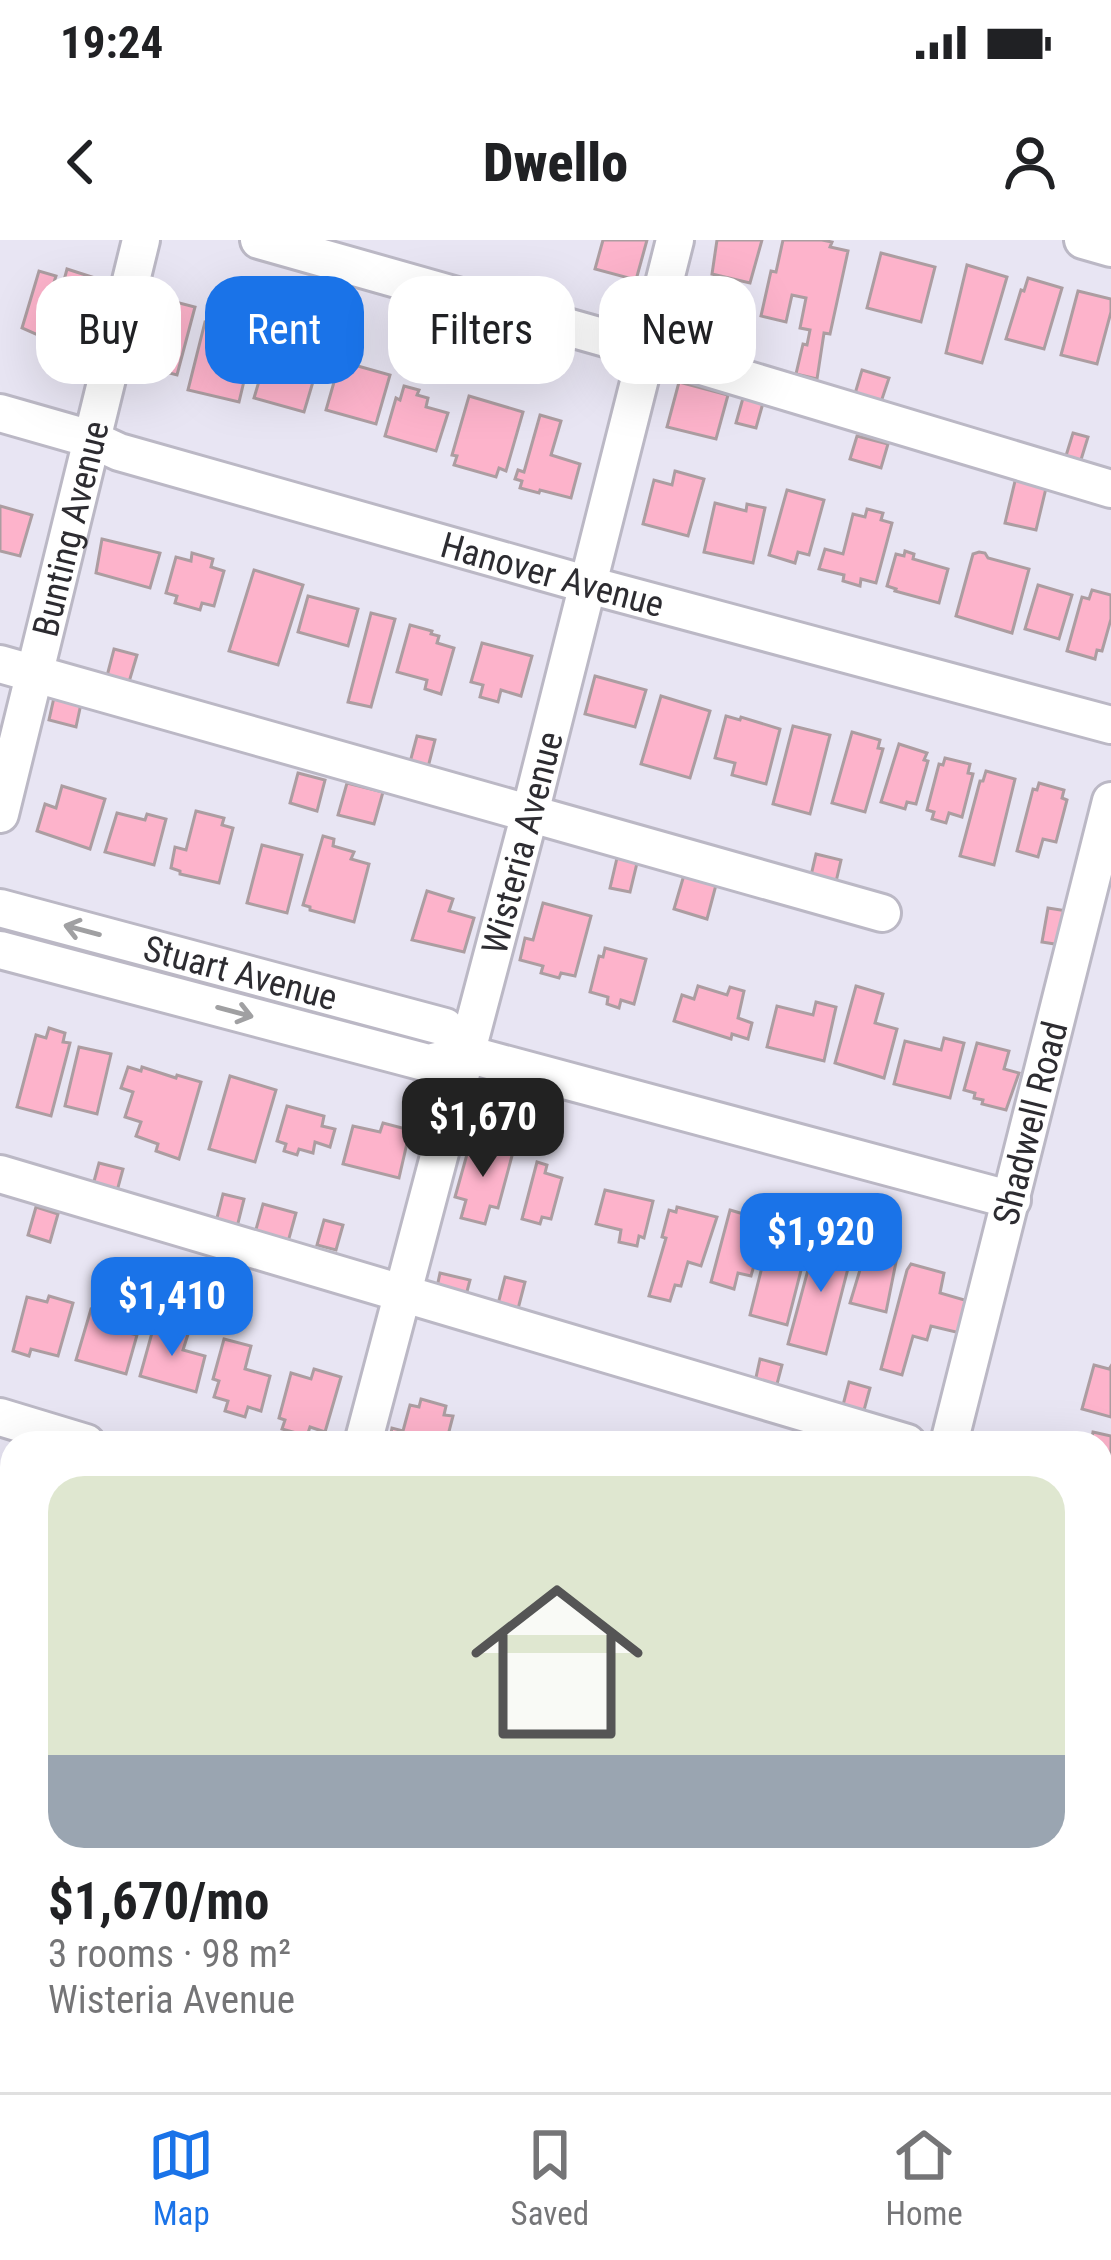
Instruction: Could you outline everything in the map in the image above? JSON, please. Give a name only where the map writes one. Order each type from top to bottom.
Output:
[{"type":"street","name":"Bunting Avenue","points":[[0,814],[17,669],[91,439],[141,240]]},
{"type":"street","points":[[259,240],[599,336]]},
{"type":"street","name":"Wisteria Avenue","points":[[666,276],[675,240]]},
{"type":"street","points":[[1083,240],[1111,248]]},
{"type":"street","points":[[756,382],[1111,488]]},
{"type":"street","name":"Wisteria Avenue","points":[[366,1431],[639,384]]},
{"type":"street","name":"Hanover Avenue","points":[[0,413],[91,439],[119,452],[589,585],[1111,725]]},
{"type":"street","points":[[17,669],[882,913]]},
{"type":"street","name":"Shadwell Road","points":[[952,1431],[1111,801]]},
{"type":"street","name":"Stuart Avenue","points":[[0,908],[445,1027],[467,1054]]},
{"type":"street","name":"Stuart Avenue","points":[[0,950],[428,1063],[467,1054],[1012,1199]]},
{"type":"street","points":[[0,1174],[866,1431]]},
{"type":"street","points":[[0,1417],[46,1431]]},
{"type":"building","points":[[603,240],[647,240],[637,276],[595,269]]},
{"type":"building","points":[[717,240],[762,240],[752,276],[712,274]]},
{"type":"building","points":[[783,240],[822,240],[848,251],[830,334],[824,333],[817,379],[796,374],[810,330],[800,328],[806,298],[792,295],[786,322],[761,316]]},
{"type":"building","points":[[881,253],[935,267],[921,322],[867,308]]},
{"type":"building","points":[[967,265],[1007,277],[982,363],[946,353]]},
{"type":"building","points":[[1028,278],[1062,288],[1044,349],[1006,339]]},
{"type":"building","points":[[36,281],[36,334],[22,328]]},
{"type":"building","points":[[1078,291],[1111,299],[1097,364],[1061,355]]},
{"type":"building","points":[[181,303],[195,307],[181,360]]},
{"type":"building","points":[[205,322],[205,384],[243,384],[239,402],[188,390]]},
{"type":"building","points":[[364,368],[388,374],[376,424],[326,410],[333,384],[364,384]]},
{"type":"building","points":[[862,370],[889,378],[880,405],[854,397]]},
{"type":"building","points":[[258,384],[312,384],[304,412],[254,398]]},
{"type":"building","points":[[678,384],[728,395],[716,439],[667,427]]},
{"type":"building","points":[[404,386],[428,398],[426,407],[448,413],[436,451],[385,436]]},
{"type":"building","points":[[469,396],[523,412],[506,471],[499,468],[496,477],[454,465],[457,456],[452,455]]},
{"type":"building","points":[[743,398],[763,403],[756,428],[736,423]]},
{"type":"building","points":[[540,415],[561,421],[551,455],[580,464],[571,498],[520,488],[522,481],[515,479],[518,470],[524,472]]},
{"type":"building","points":[[1073,433],[1088,437],[1080,463],[1065,459]]},
{"type":"building","points":[[857,436],[888,444],[881,468],[850,459]]},
{"type":"building","points":[[675,471],[704,479],[688,536],[643,524],[654,480],[672,485]]},
{"type":"building","points":[[1016,477],[1047,484],[1036,530],[1005,523]]},
{"type":"building","points":[[787,490],[824,500],[809,555],[798,552],[795,563],[769,555]]},
{"type":"building","points":[[715,503],[746,511],[747,504],[765,508],[753,563],[704,552]]},
{"type":"building","points":[[0,506],[32,515],[20,556],[0,551]]},
{"type":"building","points":[[867,509],[883,513],[881,520],[892,523],[876,583],[861,579],[860,586],[843,581],[844,575],[819,569],[825,549],[843,554],[853,514],[865,517]]},
{"type":"building","points":[[102,539],[160,553],[150,588],[96,573]]},
{"type":"building","points":[[905,551],[914,554],[913,559],[948,569],[939,603],[887,586],[896,554],[904,556]]},
{"type":"building","points":[[192,553],[213,559],[211,567],[224,571],[214,606],[202,603],[200,610],[175,603],[177,596],[166,593],[176,557],[191,561]]},
{"type":"building","points":[[973,554],[1029,569],[1012,633],[956,616]]},
{"type":"building","points":[[254,570],[303,585],[278,665],[229,651]]},
{"type":"building","points":[[1038,585],[1072,595],[1059,639],[1025,629]]},
{"type":"building","points":[[1092,590],[1111,595],[1111,619],[1095,659],[1067,651],[1082,597],[1089,599]]},
{"type":"building","points":[[308,596],[358,609],[348,646],[298,632]]},
{"type":"building","points":[[371,613],[395,619],[371,707],[348,702]]},
{"type":"building","points":[[410,625],[432,631],[439,636],[437,643],[454,648],[441,694],[425,689],[427,680],[397,672]]},
{"type":"building","points":[[482,643],[532,656],[521,696],[501,690],[498,702],[480,697],[483,685],[471,682]]},
{"type":"building","points":[[114,649],[137,655],[129,682],[107,676]]},
{"type":"building","points":[[595,676],[646,690],[635,727],[585,714]]},
{"type":"building","points":[[55,693],[82,699],[76,727],[49,720]]},
{"type":"building","points":[[661,696],[710,711],[690,778],[641,764]]},
{"type":"building","points":[[726,716],[780,729],[766,784],[732,775],[735,763],[715,758]]},
{"type":"building","points":[[793,726],[830,735],[810,814],[773,804]]},
{"type":"building","points":[[852,732],[880,740],[878,748],[883,749],[865,812],[832,803]]},
{"type":"building","points":[[417,736],[435,740],[427,771],[409,766]]},
{"type":"building","points":[[899,744],[927,753],[924,760],[928,761],[916,804],[907,802],[905,809],[881,802]]},
{"type":"building","points":[[945,758],[970,764],[968,773],[973,774],[962,817],[949,813],[946,823],[932,819],[934,812],[927,810],[939,764]]},
{"type":"building","points":[[986,771],[1015,779],[994,865],[960,856]]},
{"type":"building","points":[[298,773],[325,780],[317,811],[290,803]]},
{"type":"building","points":[[347,783],[383,792],[374,824],[338,815]]},
{"type":"building","points":[[1039,783],[1064,790],[1062,798],[1067,800],[1056,842],[1043,839],[1038,857],[1017,851],[1033,789]]},
{"type":"building","points":[[62,786],[105,799],[90,849],[37,831],[45,804],[56,808]]},
{"type":"building","points":[[196,811],[224,818],[222,825],[233,828],[219,883],[171,868],[175,847],[186,850]]},
{"type":"building","points":[[117,813],[166,819],[154,865],[105,852]]},
{"type":"building","points":[[323,836],[334,839],[333,846],[354,852],[351,859],[369,864],[354,922],[303,905]]},
{"type":"building","points":[[262,845],[302,855],[287,913],[247,903]]},
{"type":"building","points":[[816,854],[841,860],[835,886],[810,880]]},
{"type":"building","points":[[617,858],[637,863],[630,892],[610,888]]},
{"type":"building","points":[[684,875],[716,885],[707,919],[674,909]]},
{"type":"building","points":[[427,891],[453,899],[449,911],[474,918],[464,952],[412,940]]},
{"type":"building","points":[[543,903],[591,916],[575,976],[541,973],[543,966],[520,960],[525,938],[533,940]]},
{"type":"building","points":[[1048,908],[1067,911],[1061,945],[1042,942]]},
{"type":"building","points":[[605,948],[646,959],[634,1004],[621,1000],[619,1008],[607,1004],[608,997],[590,992]]},
{"type":"building","points":[[698,986],[727,995],[730,987],[744,991],[738,1018],[752,1023],[748,1039],[732,1034],[731,1039],[674,1021],[682,995],[694,999]]},
{"type":"building","points":[[856,986],[883,994],[875,1023],[897,1029],[884,1078],[835,1063]]},
{"type":"building","points":[[816,1002],[836,1007],[824,1061],[767,1047],[777,1006],[813,1015]]},
{"type":"building","points":[[49,1028],[65,1033],[63,1042],[70,1043],[51,1116],[17,1107],[36,1035],[46,1038]]},
{"type":"building","points":[[944,1038],[964,1043],[950,1098],[894,1084],[905,1041],[941,1050]]},
{"type":"building","points":[[977,1043],[1009,1051],[1004,1069],[1019,1073],[1006,1110],[982,1104],[975,1093],[964,1090]]},
{"type":"building","points":[[79,1047],[111,1054],[97,1114],[65,1106]]},
{"type":"building","points":[[128,1067],[201,1082],[179,1159],[156,1151],[158,1144],[136,1136],[141,1122],[125,1117],[133,1092],[121,1088]]},
{"type":"building","points":[[230,1076],[276,1090],[255,1162],[209,1149]]},
{"type":"building","points":[[287,1106],[324,1116],[322,1126],[335,1129],[330,1147],[315,1142],[313,1153],[284,1151],[286,1144],[277,1141]]},
{"type":"building","points":[[383,1123],[410,1130],[399,1178],[343,1164],[353,1126],[380,1132]]},
{"type":"building","points":[[471,1140],[513,1152],[498,1208],[490,1206],[485,1224],[461,1218],[466,1200],[455,1197]]},
{"type":"building","points":[[537,1162],[547,1165],[545,1173],[562,1178],[551,1219],[542,1217],[540,1224],[522,1219]]},
{"type":"building","points":[[99,1163],[123,1169],[117,1191],[93,1185]]},
{"type":"building","points":[[605,1190],[653,1201],[644,1238],[639,1236],[637,1246],[619,1242],[621,1230],[596,1224]]},
{"type":"building","points":[[223,1194],[244,1199],[237,1227],[216,1222]]},
{"type":"building","points":[[263,1204],[296,1213],[288,1242],[255,1233]]},
{"type":"building","points":[[36,1207],[58,1214],[50,1242],[28,1235]]},
{"type":"building","points":[[677,1207],[717,1217],[701,1266],[688,1262],[681,1286],[675,1285],[670,1301],[649,1296],[669,1210],[676,1212]]},
{"type":"building","points":[[730,1210],[764,1220],[751,1276],[738,1273],[734,1289],[711,1282]]},
{"type":"building","points":[[324,1220],[343,1225],[336,1250],[317,1245]]},
{"type":"building","points":[[776,1223],[808,1231],[787,1325],[750,1315]]},
{"type":"building","points":[[820,1236],[854,1245],[826,1354],[788,1344]]},
{"type":"building","points":[[866,1250],[897,1257],[886,1312],[850,1303]]},
{"type":"building","points":[[911,1264],[944,1273],[940,1293],[968,1301],[960,1333],[931,1326],[927,1340],[913,1336],[902,1375],[881,1369]]},
{"type":"building","points":[[440,1273],[470,1280],[465,1299],[436,1292]]},
{"type":"building","points":[[505,1277],[525,1282],[518,1309],[498,1304]]},
{"type":"building","points":[[49,1296],[73,1303],[58,1356],[31,1349],[29,1356],[13,1351],[27,1297],[47,1302]]},
{"type":"building","points":[[91,1309],[117,1316],[113,1329],[137,1335],[126,1374],[76,1360]]},
{"type":"building","points":[[155,1322],[189,1331],[183,1350],[205,1356],[196,1392],[140,1376]]},
{"type":"building","points":[[224,1339],[251,1346],[245,1369],[270,1376],[261,1411],[248,1407],[245,1417],[225,1411],[228,1401],[214,1397],[219,1381],[213,1379]]},
{"type":"building","points":[[760,1359],[782,1365],[776,1388],[755,1382]]},
{"type":"building","points":[[1094,1365],[1111,1366],[1111,1417],[1082,1409]]},
{"type":"building","points":[[314,1369],[341,1377],[325,1431],[282,1429],[285,1420],[279,1418],[291,1373],[311,1379]]},
{"type":"building","points":[[849,1382],[870,1388],[863,1414],[842,1409]]},
{"type":"building","points":[[421,1399],[446,1406],[444,1415],[453,1416],[449,1431],[403,1431],[410,1405],[419,1407]]}]
